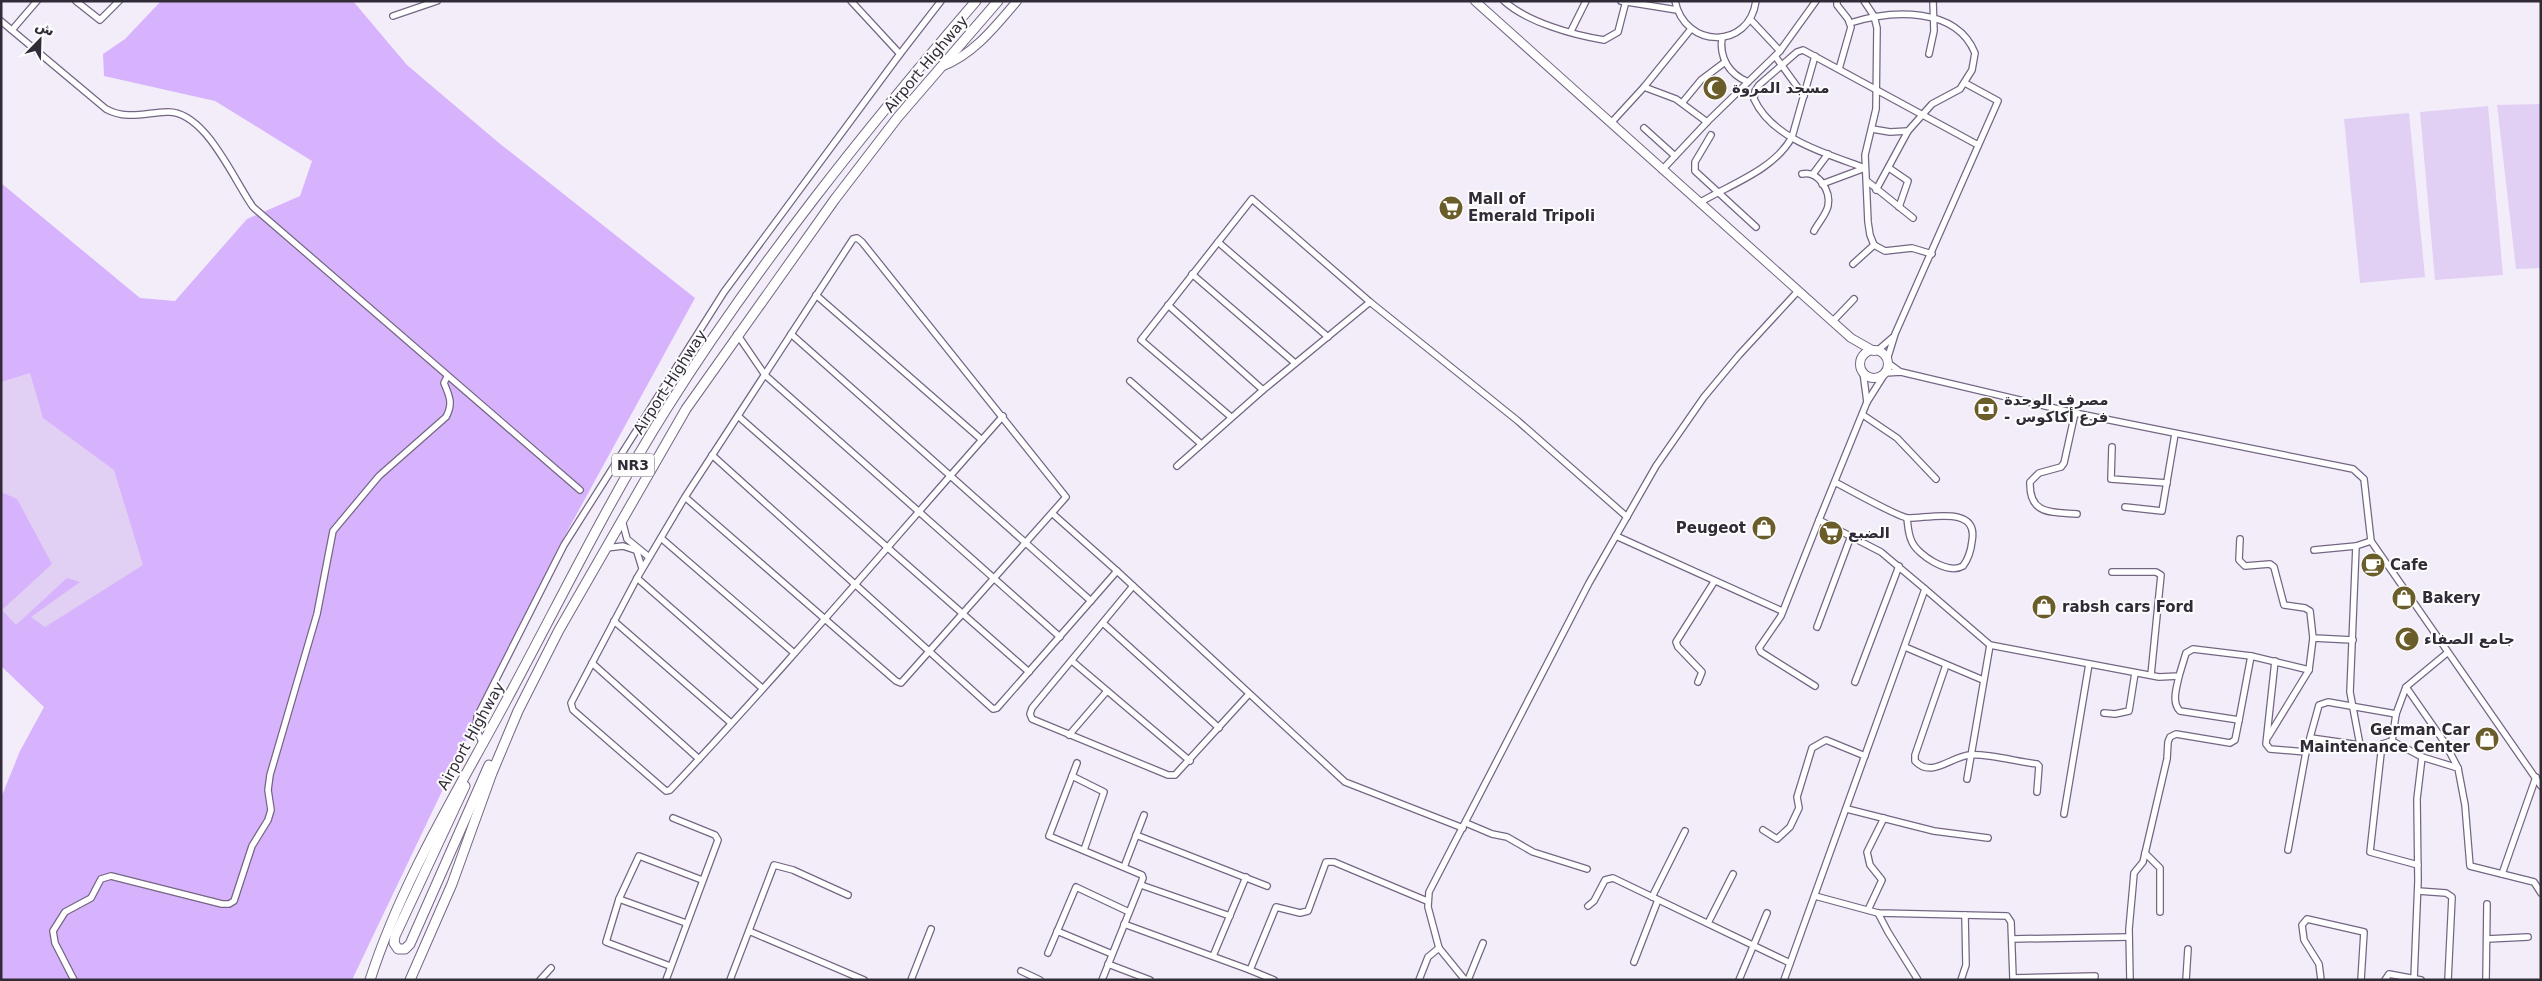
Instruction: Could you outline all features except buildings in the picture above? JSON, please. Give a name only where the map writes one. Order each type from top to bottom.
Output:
[{"type":"highway","name":"Airport Highway","points":[[370,980],[382,944],[410,880],[482,742],[503,707],[608,510],[666,409],[796,223],[848,154],[976,1]]},
{"type":"highway","name":"Airport Highway","points":[[410,980],[454,877],[492,773],[530,689],[559,630],[686,409],[835,199],[898,117],[998,1]]},
{"type":"highway","points":[[503,707],[395,936],[394,943],[398,949],[405,949],[410,944],[487,770],[530,689]]},
{"type":"main road","points":[[941,66],[966,54],[994,28],[1016,1]]},
{"type":"main road","points":[[1475,1],[1851,338],[1883,354],[1888,362],[1884,374],[1873,378],[1862,368],[1858,351],[1851,338]]},
{"type":"main road","points":[[1862,368],[1865,355],[1876,351]]},
{"type":"street","points":[[12,30],[37,1]]},
{"type":"street","points":[[76,1],[100,20],[119,1]]},
{"type":"street","points":[[393,16],[437,1]]},
{"type":"street","points":[[851,1],[900,54]]},
{"type":"street","points":[[482,742],[476,729],[477,717],[564,544],[738,272],[941,1]]},
{"type":"street","points":[[1504,1],[1516,12],[1531,20],[1604,40],[1611,38],[1618,32],[1621,25],[1624,2],[1677,10]]},
{"type":"street","points":[[1571,31],[1586,1]]},
{"type":"street","points":[[1675,1],[1677,10],[1691,29],[1706,36],[1722,37],[1738,31],[1750,19],[1756,1]]},
{"type":"street","points":[[1662,170],[1707,122],[1780,51],[1816,1]]},
{"type":"street","points":[[1837,1],[1837,5],[1850,23],[1851,32],[1839,69]]},
{"type":"street","points":[[1864,1],[1874,16],[1876,28],[1876,90],[1865,168],[1868,222],[1874,245],[1885,251],[1912,248],[1932,254]]},
{"type":"street","points":[[1928,54],[1934,37],[1935,18],[1933,1]]},
{"type":"street","points":[[1850,23],[1874,16],[1904,15],[1935,18],[1954,26],[1965,34],[1976,53],[1975,62],[1957,93],[1936,102],[1908,130],[1876,190]]},
{"type":"street","points":[[1750,19],[1780,51]]},
{"type":"street","points":[[1,21],[113,113],[129,116],[175,112],[188,119],[206,135],[224,158],[242,192],[253,207],[447,377],[580,490]]},
{"type":"street","points":[[1611,123],[1644,87],[1691,29]]},
{"type":"street","points":[[1722,37],[1721,50],[1725,62],[1734,74],[1748,82]]},
{"type":"street","points":[[1865,168],[1828,154],[1792,137],[1768,120],[1754,100],[1756,88],[1800,50],[1815,56],[1978,146]]},
{"type":"street","points":[[1775,56],[1804,96]]},
{"type":"street","points":[[1699,203],[1779,156],[1792,137],[1815,56]]},
{"type":"street","points":[[1682,103],[1701,80],[1725,62]]},
{"type":"street","points":[[1901,372],[1888,362],[1895,334],[1998,101],[1965,82]]},
{"type":"street","points":[[1644,87],[1682,103],[1707,122]]},
{"type":"street","points":[[1644,128],[1675,156]]},
{"type":"street","points":[[1872,129],[1890,132],[1908,130]]},
{"type":"street","points":[[1711,135],[1694,168],[1698,174],[1756,227]]},
{"type":"street","points":[[1813,174],[1828,154]]},
{"type":"street","points":[[1822,184],[1865,168]]},
{"type":"street","points":[[1888,168],[1908,180],[1899,207]]},
{"type":"street","points":[[1802,174],[1813,174],[1822,184],[1828,205],[1814,231]]},
{"type":"street","points":[[1867,182],[1913,218]]},
{"type":"street","points":[[1231,417],[1141,340],[1252,199],[1370,302],[1518,422],[1627,517]]},
{"type":"street","points":[[685,497],[824,617],[899,683],[905,681],[1053,514],[1065,500],[1066,496],[1003,416],[861,240],[857,238],[851,240],[685,497],[637,578],[571,703],[572,710],[666,791],[670,790],[700,759],[730,723],[762,688],[824,617],[1003,416]]},
{"type":"street","points":[[1218,242],[1328,337]]},
{"type":"street","points":[[1853,264],[1874,245]]},
{"type":"street","points":[[1192,274],[1295,363]]},
{"type":"street","points":[[1483,943],[1466,980],[1439,948],[1427,901],[1429,892],[1589,583],[1656,466],[1692,412],[1738,355],[1798,291]]},
{"type":"street","points":[[816,295],[982,440]]},
{"type":"street","points":[[1833,322],[1854,299]]},
{"type":"street","points":[[1177,466],[1200,443],[1370,302]]},
{"type":"street","points":[[1168,305],[1263,390]]},
{"type":"street","points":[[738,334],[765,375],[1060,637]]},
{"type":"street","points":[[791,334],[1091,601]]},
{"type":"street","points":[[1876,351],[1895,334]]},
{"type":"street","points":[[1862,368],[1867,402]]},
{"type":"street","points":[[1815,686],[1760,650],[1782,611],[1867,402],[1884,374],[1901,372],[2075,413],[2353,470],[2364,479],[2371,541],[2541,786]]},
{"type":"street","points":[[74,980],[55,943],[52,930],[65,912],[91,898],[102,879],[111,876],[222,904],[229,904],[234,901],[252,846],[272,810],[268,790],[270,775],[317,614],[333,531],[379,476],[446,417],[451,408],[451,399],[444,383],[447,377]]},
{"type":"street","points":[[1130,381],[1200,443]]},
{"type":"street","points":[[2075,413],[2064,463],[2061,467],[2039,474],[2030,482],[2030,493],[2031,500],[2038,507],[2052,512],[2077,514]]},
{"type":"street","points":[[1863,415],[1897,438],[1936,479]]},
{"type":"street","points":[[738,416],[1029,672]]},
{"type":"street","points":[[2125,508],[2162,511],[2175,434]]},
{"type":"street","points":[[2112,447],[2111,479],[2167,483]]},
{"type":"street","points":[[712,455],[993,709],[997,708],[1117,571]]},
{"type":"street","points":[[1835,482],[1908,518],[1946,515],[1967,523],[1972,527],[1973,536],[1967,561],[1959,568],[1952,569],[1923,555],[1912,543],[1908,518]]},
{"type":"street","points":[[1053,514],[1346,782],[1464,825],[1507,837],[1533,852],[1587,869]]},
{"type":"street","points":[[622,520],[627,539],[649,558]]},
{"type":"street","points":[[1818,520],[1881,552],[1900,566],[1990,646],[2135,673],[2170,678],[2179,676]]},
{"type":"street","points":[[1616,536],[1714,582],[1782,611]]},
{"type":"street","points":[[1817,627],[1850,536]]},
{"type":"street","points":[[661,538],[793,652]]},
{"type":"street","points":[[2240,539],[2238,560],[2245,566],[2270,564],[2274,567],[2284,605],[2305,608],[2310,611],[2313,638],[2309,670],[2268,737],[2266,744],[2270,748],[2306,752]]},
{"type":"street","points":[[2314,550],[2356,546],[2371,541]]},
{"type":"street","points":[[606,548],[623,546],[638,550],[654,549]]},
{"type":"street","points":[[2356,546],[2350,692],[2360,745]]},
{"type":"street","points":[[638,550],[642,569]]},
{"type":"street","points":[[1855,682],[1900,566]]},
{"type":"street","points":[[2112,572],[2156,572],[2161,575],[2151,675]]},
{"type":"street","points":[[637,578],[762,688]]},
{"type":"street","points":[[1698,682],[1702,672],[1678,648],[1676,642],[1714,582]]},
{"type":"street","points":[[1133,586],[1030,714],[1032,719],[1168,775],[1175,775],[1180,772],[1249,694]]},
{"type":"street","points":[[1784,980],[1925,589]]},
{"type":"street","points":[[614,620],[730,723]]},
{"type":"street","points":[[1103,623],[1219,728]]},
{"type":"street","points":[[2313,638],[2353,640]]},
{"type":"street","points":[[1967,779],[1990,646]]},
{"type":"street","points":[[1904,647],[1983,680]]},
{"type":"street","points":[[2239,720],[2180,711],[2176,705],[2175,697],[2186,653],[2193,649],[2251,656],[2309,670]]},
{"type":"street","points":[[2392,741],[2396,714],[2406,686],[2447,653]]},
{"type":"street","points":[[2130,980],[2129,937],[2134,873],[2143,862],[2170,736],[2176,734],[2230,743],[2235,740],[2251,656]]},
{"type":"street","points":[[1072,661],[1190,761]]},
{"type":"street","points":[[2268,737],[2268,718],[2275,661]]},
{"type":"street","points":[[592,663],[700,759]]},
{"type":"street","points":[[2064,814],[2090,664]]},
{"type":"street","points":[[1946,665],[1914,759],[1923,767],[1933,768],[1971,754],[2038,765],[2037,792]]},
{"type":"street","points":[[2104,713],[2115,714],[2129,711],[2135,673]]},
{"type":"street","points":[[2406,686],[2446,743],[2458,768],[2465,805],[2469,864],[2472,868],[2534,882],[2541,893]]},
{"type":"street","points":[[1069,735],[1107,691]]},
{"type":"street","points":[[2288,850],[2306,752],[2318,705],[2328,702],[2352,708],[2396,714]]},
{"type":"street","points":[[2311,738],[2381,750]]},
{"type":"street","points":[[1763,830],[1777,839],[1790,827],[1798,808],[1797,797],[1808,756],[1817,743],[1826,740],[1865,756]]},
{"type":"street","points":[[2418,865],[2370,852],[2382,743],[2392,741],[2422,757],[2458,768]]},
{"type":"street","points":[[2414,979],[2418,891],[2417,799],[2422,757]]},
{"type":"street","points":[[1077,763],[1049,836],[1142,875],[1140,885],[1102,980]]},
{"type":"street","points":[[1072,776],[1104,792],[1084,850]]},
{"type":"street","points":[[2502,874],[2536,777]]},
{"type":"street","points":[[1847,809],[1934,831],[1988,838]]},
{"type":"street","points":[[1124,867],[1144,815]]},
{"type":"street","points":[[666,980],[717,837],[673,818]]},
{"type":"street","points":[[1868,910],[1882,880],[1870,865],[1867,852],[1884,818]]},
{"type":"street","points":[[1634,962],[1654,899],[1685,831]]},
{"type":"street","points":[[1136,835],[1267,886]]},
{"type":"street","points":[[2145,853],[2160,868],[2160,912]]},
{"type":"street","points":[[670,966],[606,942],[619,899],[639,856],[702,880]]},
{"type":"street","points":[[1250,970],[1276,907],[1300,914],[1308,911],[1326,862],[1334,862],[1427,901]]},
{"type":"street","points":[[730,980],[774,865],[793,870],[848,895]]},
{"type":"street","points":[[1708,923],[1733,874]]},
{"type":"street","points":[[1213,956],[1246,877]]},
{"type":"street","points":[[1588,906],[1594,901],[1605,880],[1609,878],[1790,963]]},
{"type":"street","points":[[1140,885],[1230,916]]},
{"type":"street","points":[[1048,953],[1077,887],[1129,912]]},
{"type":"street","points":[[2418,891],[2449,894],[2452,897],[2448,980]]},
{"type":"street","points":[[1814,896],[1878,913],[2007,916],[2011,922],[2013,978],[2095,976],[2094,980]]},
{"type":"street","points":[[619,899],[686,923]]},
{"type":"street","points":[[2486,980],[2487,904]]},
{"type":"street","points":[[1739,980],[1767,913]]},
{"type":"street","points":[[1878,913],[1918,980]]},
{"type":"street","points":[[1961,980],[1966,965],[1965,915]]},
{"type":"street","points":[[2321,980],[2319,964],[2304,940],[2302,925],[2307,920],[2364,932],[2361,980]]},
{"type":"street","points":[[1124,924],[1274,980]]},
{"type":"street","points":[[910,980],[931,929]]},
{"type":"street","points":[[749,931],[864,980]]},
{"type":"street","points":[[1057,931],[1112,954]]},
{"type":"street","points":[[2012,939],[2129,937]]},
{"type":"street","points":[[2486,939],[2528,937]]},
{"type":"street","points":[[1419,980],[1428,957],[1439,948]]},
{"type":"street","points":[[2186,980],[2188,949]]},
{"type":"street","points":[[1108,964],[1150,980]]},
{"type":"street","points":[[540,980],[551,968]]},
{"type":"street","points":[[1021,971],[1040,980]]},
{"type":"street","points":[[2385,980],[2389,974],[2421,980]]},
{"type":"shaded area","points":[[161,1],[353,1],[407,65],[499,143],[695,298],[557,550],[352,980],[1,980],[1,798],[20,751],[44,707],[1,666],[1,183],[140,298],[175,301],[247,219],[300,196],[312,161],[215,101],[104,76],[103,54],[125,39]]},
{"type":"shaded area","points":[[2541,104],[2541,268],[2516,269],[2497,105]]},
{"type":"shaded area","points":[[2488,106],[2503,275],[2435,280],[2420,112]]},
{"type":"shaded area","points":[[2409,113],[2425,277],[2360,283],[2344,119]]},
{"type":"shaded area","points":[[30,373],[43,418],[114,470],[143,565],[45,627],[31,617],[80,582],[67,578],[16,625],[2,610],[52,564],[17,499],[1,492],[1,382]]},
{"type":"place","name":"مسجد المروة","points":[[1715,88]]},
{"type":"place","name":"Mall of Emerald Tripoli","points":[[1451,208]]},
{"type":"place","name":"مصرف الوحدة - فرع أكاكوس","points":[[1986,409]]},
{"type":"place","name":"Peugeot","points":[[1764,528]]},
{"type":"place","name":"الضبع","points":[[1831,533]]},
{"type":"place","name":"Cafe","points":[[2373,565]]},
{"type":"place","name":"Bakery","points":[[2404,598]]},
{"type":"place","name":"rabsh cars Ford","points":[[2044,607]]},
{"type":"place","name":"جامع الصفاء","points":[[2407,639]]},
{"type":"place","name":"German Car Maintenance Center","points":[[2487,739]]}]
